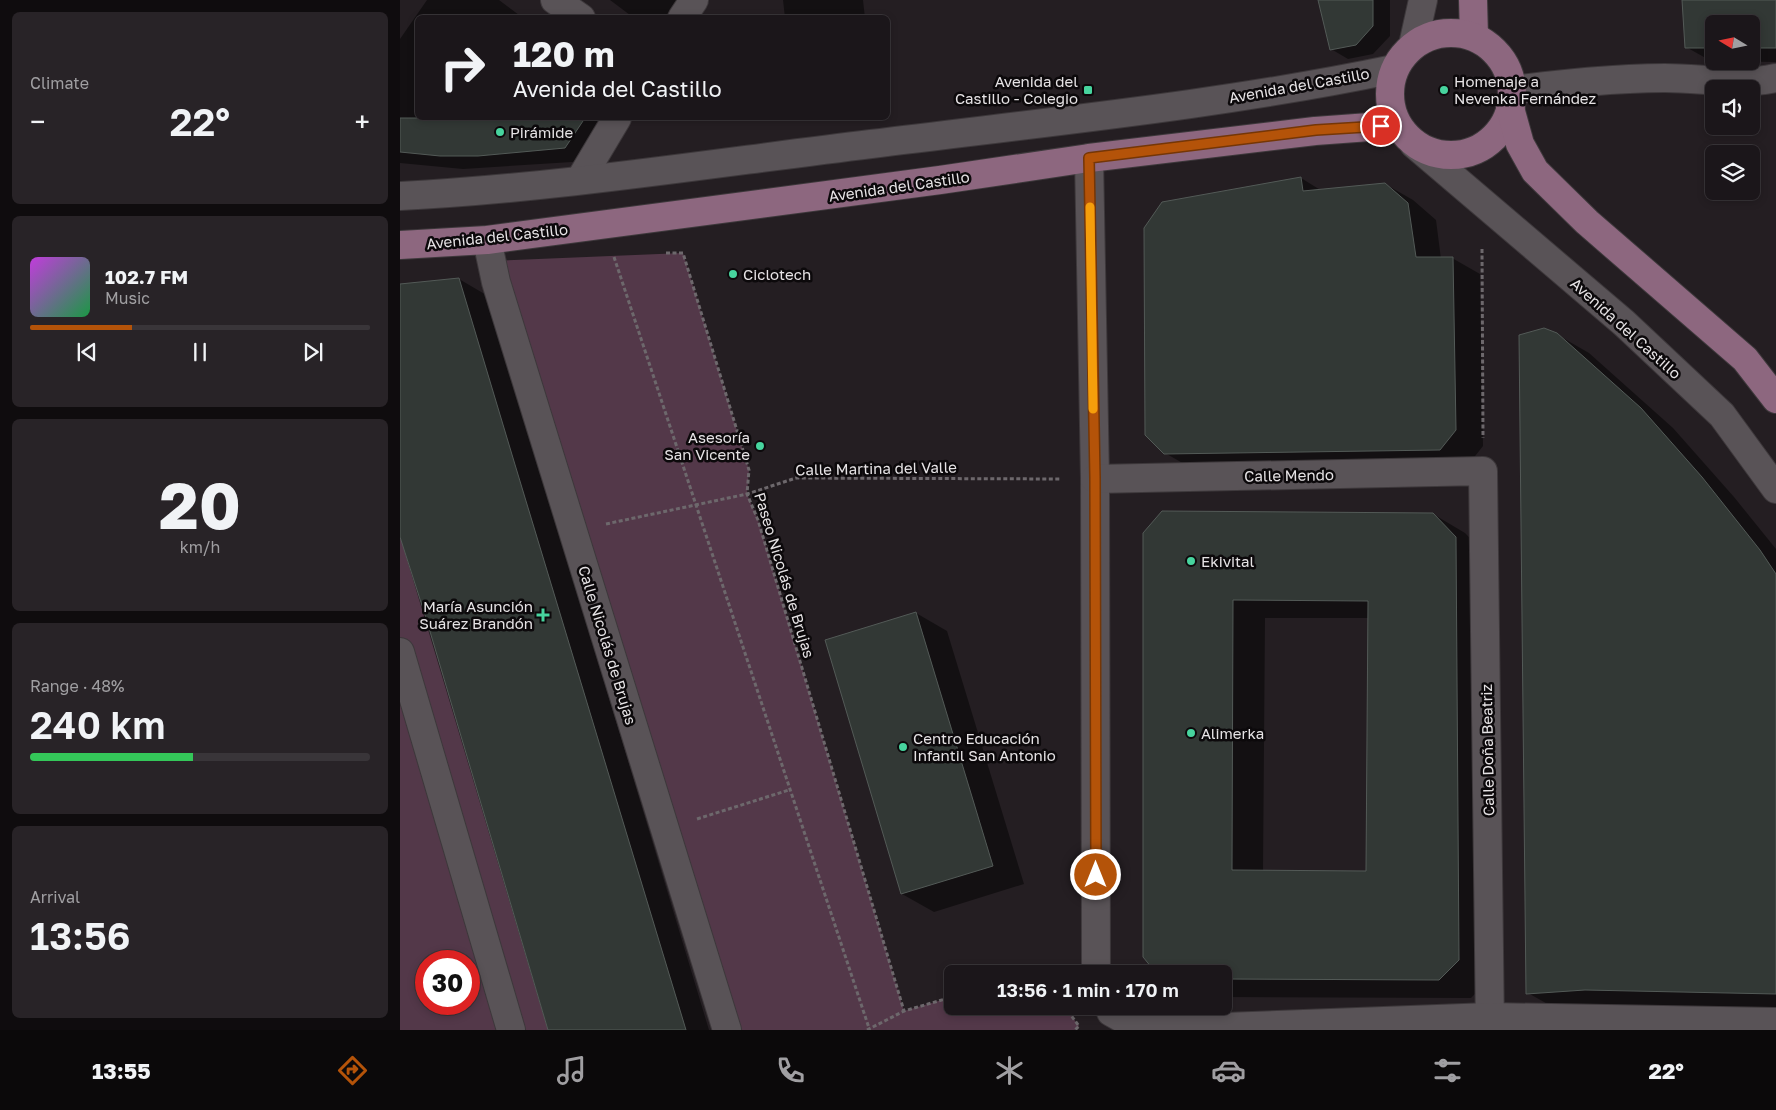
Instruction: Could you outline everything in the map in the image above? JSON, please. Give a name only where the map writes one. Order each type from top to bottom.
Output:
[{"type":"main road","points":[[1473,0],[1474,36]]},
{"type":"main road","points":[[1511,99],[1503,127],[1478,150],[1446,156],[1406,134],[1389,97],[1394,69],[1413,45],[1442,32],[1474,36],[1503,60],[1511,99],[1520,144],[1535,171],[1587,222],[1745,359],[1776,399]]},
{"type":"main road","name":"Avenida del Castillo","points":[[400,245],[488,250],[1089,158],[1316,130],[1406,134]]},
{"type":"street","points":[[555,0],[577,15]]},
{"type":"street","points":[[684,15],[694,0]]},
{"type":"street","points":[[1413,45],[1422,0]]},
{"type":"street","name":"Avenida del Castillo","points":[[400,196],[488,192],[1290,89],[1394,69]]},
{"type":"street","points":[[1511,99],[1554,85],[1664,78],[1758,82],[1776,78]]},
{"type":"street","points":[[580,180],[616,120]]},
{"type":"street","name":"Avenida del Castillo","points":[[1406,134],[1482,204],[1624,323],[1722,415],[1776,489]]},
{"type":"street","points":[[1089,158],[1095,478],[1096,965]]},
{"type":"street","name":"Calle Nicolás de Brujas","points":[[488,250],[726,1030]]},
{"type":"street","name":"Calle Mendo","points":[[1095,478],[1483,471]]},
{"type":"street","name":"Calle Doña Beatriz","points":[[1483,471],[1490,1023]]},
{"type":"street","points":[[400,652],[511,1030]]},
{"type":"street","points":[[1119,1015],[1143,1030],[1490,1023],[1776,1022]]},
{"type":"path","points":[[1482,204],[1483,471]]},
{"type":"path","name":"Paseo Nicolás de Brujas","points":[[657,254],[683,253],[749,470],[747,494],[758,520],[904,1011]]},
{"type":"path","points":[[622,255],[613,256],[868,1029],[904,1011],[944,999]]},
{"type":"path","name":"Calle Martina del Valle","points":[[573,531],[747,494],[796,478],[1095,478]]},
{"type":"path","points":[[665,830],[789,790]]},
{"type":"path","points":[[1071,1015],[1079,1026],[1075,1030]]},
{"type":"shaded area","points":[[683,253],[749,470],[747,494],[758,520],[904,1011],[944,999],[944,1015],[1071,1015],[1079,1026],[1075,1030],[727,1030],[490,261]]},
{"type":"shaded area","points":[[400,536],[548,1030],[400,1030]]},
{"type":"building","points":[[1318,0],[1373,0],[1373,26],[1356,45],[1330,50]]},
{"type":"building","points":[[1682,0],[1776,0],[1776,48],[1760,48],[1760,15],[1705,15],[1705,48],[1685,48]]},
{"type":"building","points":[[400,118],[415,118],[415,120],[584,120],[565,148],[478,156],[440,156],[400,152]]},
{"type":"building","points":[[1301,177],[1303,191],[1385,183],[1408,203],[1416,257],[1453,257],[1456,430],[1440,450],[1164,454],[1145,435],[1144,228],[1162,202]]},
{"type":"building","points":[[459,278],[686,1030],[548,1030],[426,618],[400,537],[400,284]]},
{"type":"building","points":[[1544,328],[1557,333],[1641,408],[1702,477],[1760,550],[1776,574],[1776,994],[1585,990],[1526,994],[1519,335]]},
{"type":"building","points":[[1162,511],[1433,513],[1456,537],[1459,960],[1439,980],[1232,979],[1232,965],[1150,965],[1143,957],[1143,533]],"holes":[[[1233,600],[1368,601],[1366,871],[1232,870]]]},
{"type":"building","name":"Centro Educación Infantil San Antonio","points":[[916,612],[993,866],[901,894],[825,640]]},
{"type":"slow traffic","points":[[1090,207],[1093,409]]},
{"type":"place","name":"Avenida del Castillo - Colegio","points":[[1088,90]]},
{"type":"place","name":"Homenaje a Nevenka Fernández","points":[[1444,90]]},
{"type":"place","name":"Pirámide","points":[[500,132]]},
{"type":"place","name":"Ciclotech","points":[[733,274]]},
{"type":"place","name":"Asesoría San Vicente","points":[[760,446]]},
{"type":"place","name":"Ekivital","points":[[1191,561]]},
{"type":"place","name":"María Asunción Suárez Brandón","points":[[543,615]]},
{"type":"place","name":"Alimerka","points":[[1191,733]]},
{"type":"place","name":"Centro Educación Infantil San Antonio","points":[[903,747]]},
{"type":"route","points":[[1096,875],[1095,478],[1089,158],[1316,130],[1381,126]]}]
